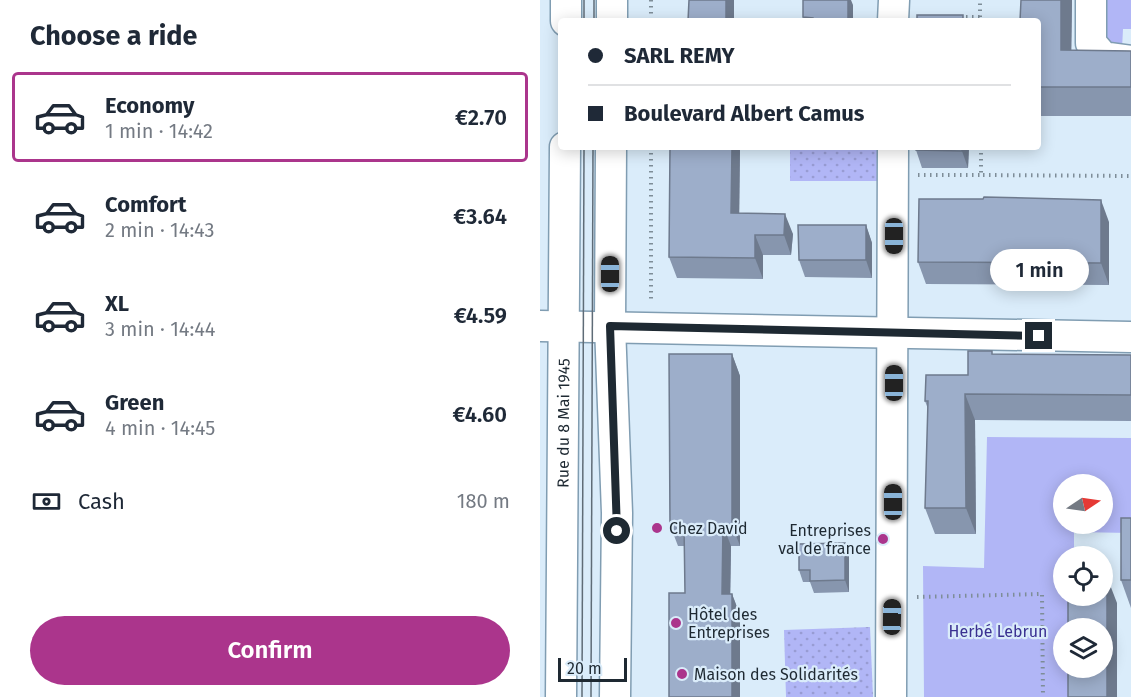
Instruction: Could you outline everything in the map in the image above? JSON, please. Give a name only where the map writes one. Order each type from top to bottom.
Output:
[{"type":"street","points":[[566,0],[566,18]]},
{"type":"street","points":[[612,0],[612,18]]},
{"type":"street","points":[[893,18],[894,0]]},
{"type":"street","points":[[1091,0],[1091,43],[1102,57],[1131,61]]},
{"type":"street","name":"Rue du 8 Mai 1945","points":[[561,697],[552,327],[565,150]]},
{"type":"street","points":[[611,150],[610,326],[617,513],[615,697]]},
{"type":"street","points":[[891,697],[894,161]]},
{"type":"street","points":[[552,327],[610,326],[894,334],[1131,337]]},
{"type":"path","points":[[651,0],[651,18]]},
{"type":"path","points":[[980,0],[980,18]]},
{"type":"path","points":[[958,17],[969,18]]},
{"type":"path","points":[[651,150],[651,304],[663,304]]},
{"type":"path","points":[[981,150],[981,175]]},
{"type":"path","points":[[894,161],[981,175],[1131,176]]},
{"type":"path","points":[[893,597],[1042,594],[1043,697]]},
{"type":"green space","points":[[1103,0],[1131,0],[1131,29],[1123,29],[1122,49],[1106,42],[1103,30]]},
{"type":"green space","points":[[790,150],[887,150],[887,181],[790,181]]},
{"type":"green space","name":"Herbé Lebrun","points":[[987,437],[1131,438],[1131,533],[1113,533],[1113,474],[1053,474],[1053,534],[1074,534],[1074,546],[1053,546],[1053,606],[1074,606],[1074,618],[1053,618],[1053,678],[1074,678],[1074,697],[924,697],[923,566],[984,568]]},
{"type":"green space","points":[[870,627],[873,697],[786,697],[784,630]]},
{"type":"building","points":[[689,0],[726,0],[726,18],[688,18]]},
{"type":"building","points":[[803,0],[848,0],[848,18],[803,17]]},
{"type":"building","points":[[1021,0],[1061,0],[1061,50],[1131,51],[1131,87],[1041,87],[1041,18],[1020,18]]},
{"type":"building","points":[[917,15],[963,15],[963,18],[917,18]]},
{"type":"building","points":[[670,150],[732,150],[731,213],[785,214],[784,235],[755,235],[755,258],[669,257]]},
{"type":"building","points":[[916,150],[962,150],[962,151]]},
{"type":"building","points":[[984,197],[1101,200],[1101,263],[918,262],[919,199],[983,199]]},
{"type":"building","points":[[798,225],[866,225],[866,260],[799,260]]},
{"type":"building","points":[[968,351],[992,351],[992,354],[1131,355],[1131,395],[965,394],[966,508],[925,508],[928,401],[925,401],[926,375],[968,375]]},
{"type":"building","points":[[669,354],[732,354],[732,525],[723,525],[722,594],[732,594],[732,697],[669,697],[669,593],[685,593],[684,525],[670,525]]},
{"type":"building","points":[[1121,518],[1131,518],[1131,580],[1121,580]]},
{"type":"building","points":[[845,543],[845,580],[810,581],[810,570],[799,570],[799,544]]},
{"type":"building","points":[[1068,606],[1107,606],[1107,618],[1068,618]]},
{"type":"building","points":[[1068,678],[1107,678],[1107,697],[1068,697]]},
{"type":"tram line","points":[[584,0],[584,18]]},
{"type":"tram line","points":[[594,0],[594,18]]},
{"type":"tram line","points":[[582,697],[584,150]]},
{"type":"tram line","points":[[591,697],[593,150]]},
{"type":"place","name":"Chez David","points":[[657,528]]},
{"type":"place","name":"Entreprises val de france","points":[[883,539]]},
{"type":"place","name":"Hôtel des Entreprises","points":[[676,623]]},
{"type":"place","name":"Maison des Solidarités","points":[[682,674]]},
{"type":"route","points":[[617,531],[610,326],[1039,336]]}]
